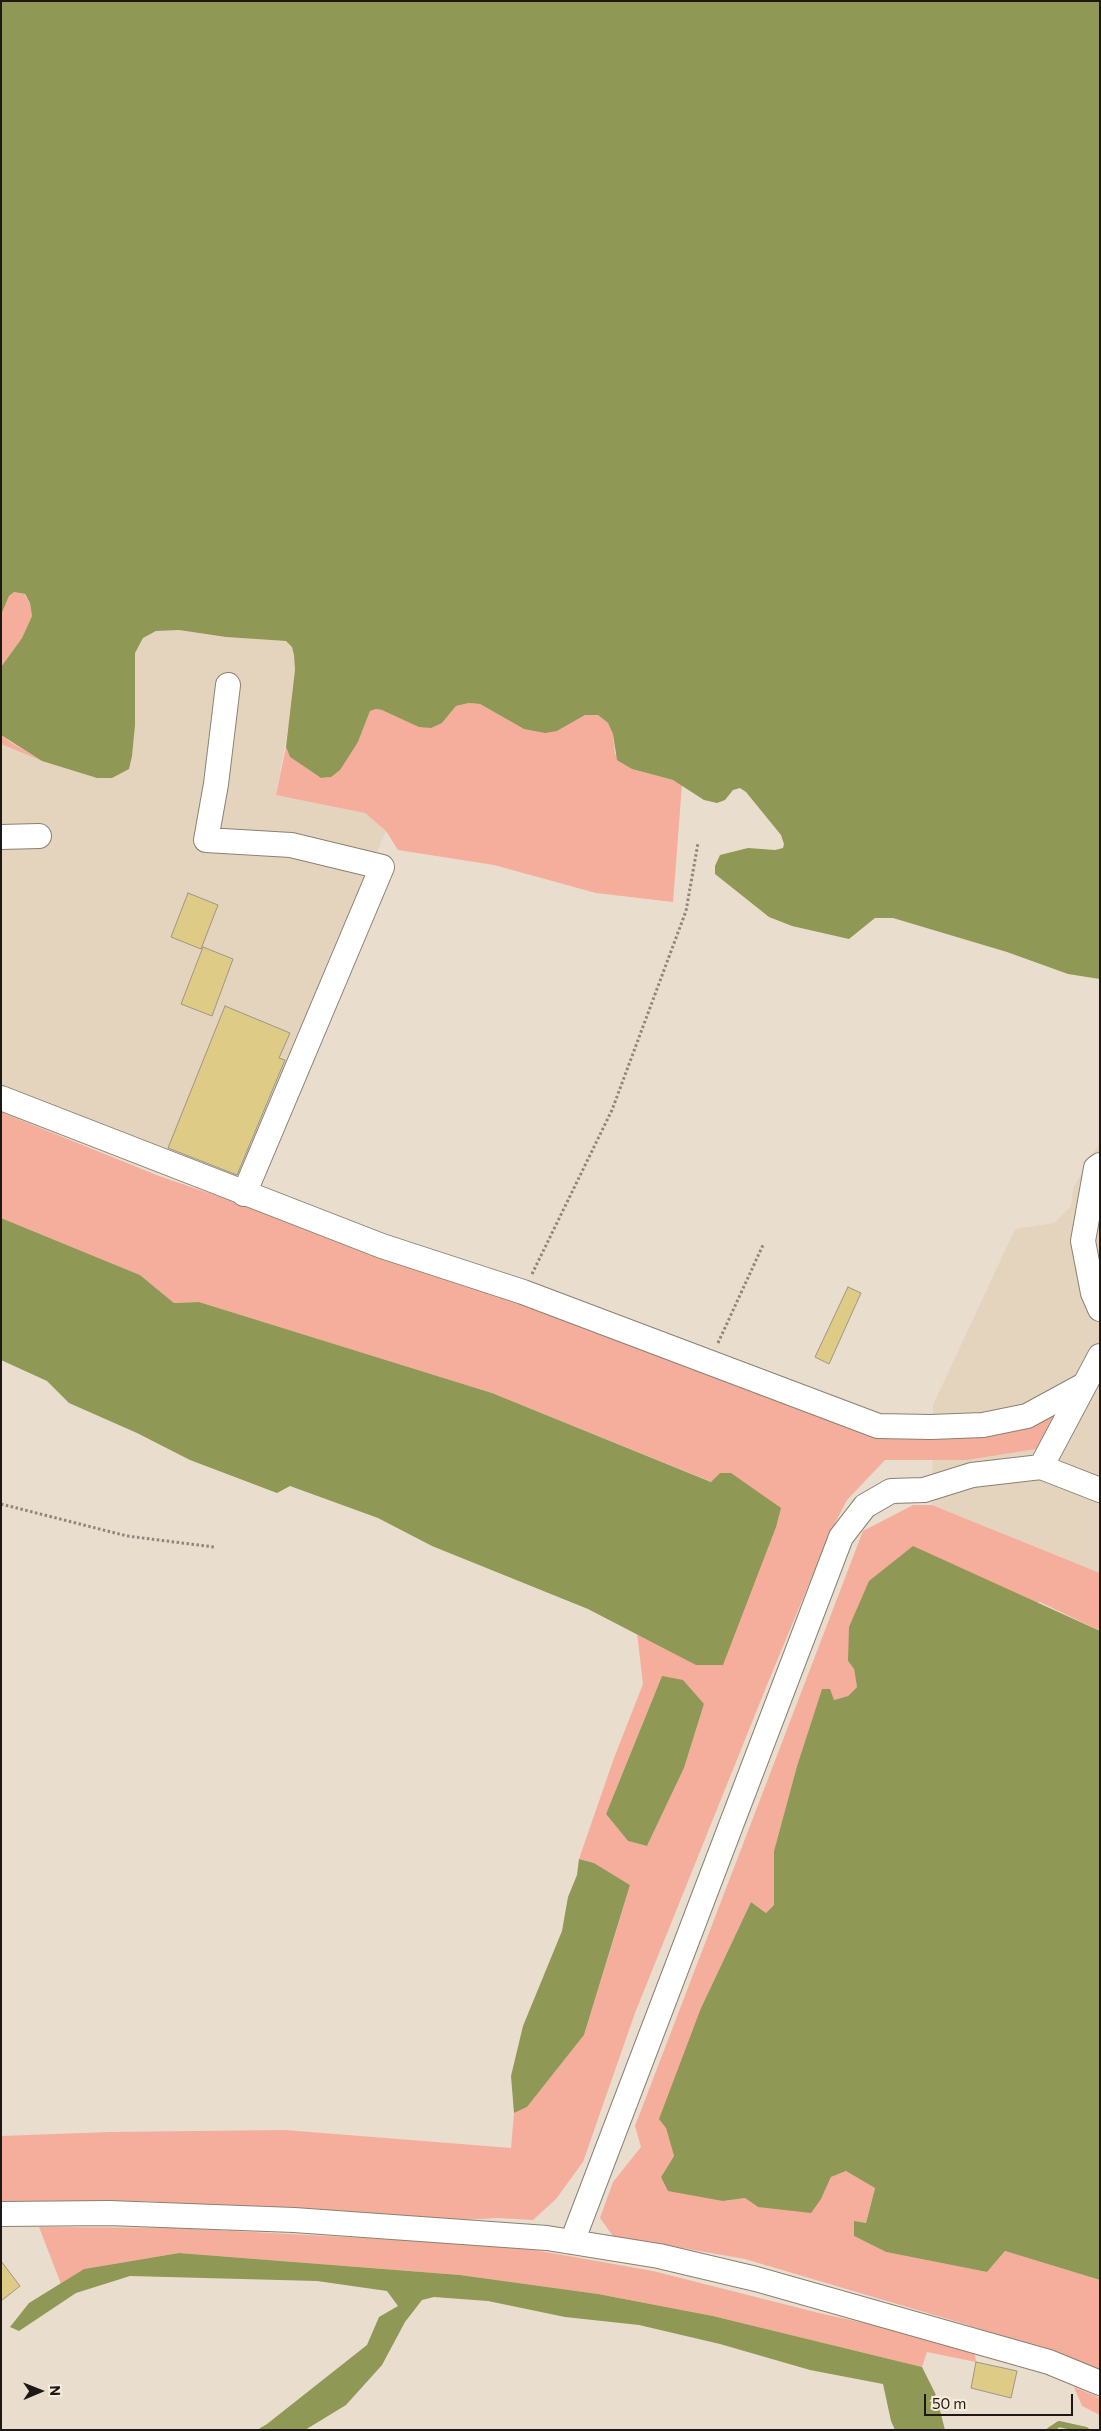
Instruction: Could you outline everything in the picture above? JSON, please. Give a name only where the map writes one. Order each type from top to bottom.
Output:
[{"type":"street","points":[[228,685],[206,840],[291,845],[382,867],[244,1194]]},
{"type":"street","points":[[1,837],[39,836]]},
{"type":"street","points":[[1,1098],[382,1246],[523,1292],[878,1426],[931,1427],[983,1425],[1027,1416],[1084,1385]]},
{"type":"street","points":[[1099,1165],[1083,1241],[1093,1293],[1100,1309]]},
{"type":"street","points":[[1041,1467],[1100,1356]]},
{"type":"street","points":[[572,2242],[841,1537],[865,1506],[891,1491],[924,1490],[972,1475],[1041,1467],[1100,1490]]},
{"type":"street","points":[[1,2214],[110,2213],[285,2220],[572,2242],[659,2256],[756,2279],[1049,2362],[1100,2382]]},
{"type":"path","points":[[523,1292],[612,1110],[686,911],[698,843]]},
{"type":"path","points":[[709,1362],[763,1245]]},
{"type":"path","points":[[1,1504],[127,1536],[214,1547]]},
{"type":"shaded area","points":[[1,1],[1100,1],[1100,979],[1068,974],[1007,952],[893,918],[875,918],[849,939],[792,926],[769,917],[715,874],[715,866],[720,855],[748,848],[775,850],[783,848],[784,844],[781,835],[746,792],[740,788],[733,790],[725,800],[717,803],[704,800],[673,780],[632,769],[617,760],[613,734],[608,723],[598,715],[585,715],[557,731],[545,733],[524,729],[480,704],[469,703],[456,706],[442,723],[431,728],[419,727],[376,709],[370,711],[358,742],[340,770],[331,777],[321,778],[290,757],[286,747],[295,670],[292,647],[286,641],[226,637],[179,630],[156,631],[143,638],[135,653],[135,725],[132,756],[129,769],[112,778],[97,778],[42,761],[1,735],[1,667],[22,638],[32,616],[30,603],[25,594],[14,592],[9,596],[1,615]]},
{"type":"shaded area","points":[[14,592],[24,594],[30,603],[32,616],[22,638],[1,667],[1,615],[9,596]]},
{"type":"shaded area","points":[[179,630],[226,637],[286,641],[292,647],[295,670],[292,706],[276,794],[365,813],[386,831],[288,1061],[239,1184],[1,1086],[1,744],[42,761],[97,778],[112,778],[135,725],[135,652],[143,638],[156,631]]},
{"type":"shaded area","points":[[469,703],[480,704],[524,729],[557,731],[585,715],[598,715],[608,723],[613,734],[615,754],[632,769],[673,780],[682,785],[673,902],[596,893],[494,865],[398,850],[386,831],[365,813],[276,795],[286,747],[290,757],[321,778],[327,778],[358,742],[370,711],[382,710],[442,723],[456,706]]},
{"type":"shaded area","points":[[1,735],[9,741],[42,761],[1,744]]},
{"type":"shaded area","points":[[1,1112],[159,1176],[469,1282],[859,1429],[957,1433],[1041,1423],[1065,1401],[1042,1448],[967,1460],[885,1460],[847,1500],[831,1531],[769,1680],[635,2013],[583,2162],[556,2199],[533,2220],[498,2218],[461,2220],[142,2201],[1,2203],[1,2136],[110,2132],[285,2130],[511,2148],[514,2113],[527,2107],[584,2035],[615,1935],[630,1885],[594,1863],[579,1859],[614,1758],[643,1684],[637,1633],[665,1647],[712,1482],[492,1393],[199,1302],[174,1303],[140,1275],[1,1218]],"holes":[[[662,1676],[704,1704],[684,1768],[647,1846],[628,1841],[606,1814]]]},
{"type":"shaded area","points":[[1100,1142],[1100,1573],[932,1505],[933,1405],[1015,1229],[1054,1223],[1071,1206],[1073,1188]]},
{"type":"shaded area","points":[[1,1218],[140,1275],[174,1303],[199,1302],[492,1393],[711,1482],[720,1473],[731,1473],[781,1508],[776,1527],[723,1665],[696,1665],[588,1609],[432,1546],[378,1518],[290,1486],[277,1493],[190,1460],[137,1433],[69,1403],[47,1381],[1,1360]]},
{"type":"shaded area","points":[[913,1505],[932,1505],[1100,1573],[1100,1631],[1040,1602],[848,1661],[854,1669],[857,1687],[848,1696],[834,1700],[822,1689],[797,1766],[774,1851],[774,1905],[766,1913],[751,1902],[701,2008],[666,2128],[674,2156],[661,2177],[723,2201],[745,2198],[758,2207],[821,2199],[831,2177],[846,2171],[875,2187],[866,2223],[854,2236],[886,2252],[987,2272],[1005,2251],[1100,2280],[1100,2374],[968,2325],[745,2259],[613,2236],[600,2218],[613,2182],[641,2147],[635,2126],[863,1531]]},
{"type":"shaded area","points":[[913,1546],[1100,1631],[1100,2280],[1005,2251],[987,2272],[886,2252],[854,2236],[854,2221],[866,2223],[875,2188],[846,2171],[831,2177],[821,2199],[811,2213],[758,2207],[745,2198],[723,2201],[668,2191],[661,2177],[674,2156],[666,2128],[659,2119],[701,2008],[751,1902],[766,1913],[774,1905],[774,1851],[797,1766],[822,1689],[830,1689],[834,1700],[848,1696],[857,1687],[854,1669],[848,1661],[849,1627],[869,1581]]},
{"type":"shaded area","points":[[662,1676],[683,1680],[704,1704],[684,1768],[647,1846],[628,1841],[606,1814]]},
{"type":"shaded area","points":[[579,1859],[594,1863],[630,1885],[584,2035],[527,2107],[514,2113],[511,2076],[523,2026],[562,1931],[568,1897],[577,1875]]},
{"type":"shaded area","points":[[39,2227],[178,2228],[512,2246],[653,2271],[819,2313],[974,2347],[976,2362],[927,2352],[922,2367],[713,2316],[598,2294],[460,2275],[179,2253],[84,2269],[61,2284]]},
{"type":"shaded area","points":[[179,2253],[460,2275],[598,2294],[713,2316],[922,2367],[936,2395],[945,2430],[895,2430],[891,2421],[883,2384],[810,2370],[720,2344],[639,2325],[565,2317],[488,2301],[434,2297],[422,2300],[405,2322],[382,2365],[346,2405],[305,2430],[257,2430],[367,2345],[379,2317],[398,2306],[387,2291],[317,2281],[130,2276],[76,2293],[19,2331],[10,2327],[29,2303],[84,2269]]},
{"type":"shaded area","points":[[1074,2387],[1100,2398],[1100,2415],[1082,2406]]},
{"type":"building","points":[[188,893],[218,905],[201,949],[171,937]]},
{"type":"building","points":[[203,947],[233,959],[212,1016],[181,1004]]},
{"type":"building","points":[[225,1006],[290,1033],[279,1058],[285,1060],[237,1175],[168,1148]]},
{"type":"building","points":[[848,1287],[861,1293],[829,1364],[815,1357]]},
{"type":"building","points":[[1,2261],[20,2286],[1,2301]]},
{"type":"building","points":[[976,2362],[1017,2371],[1011,2398],[971,2388]]},
{"type":"waterway","points":[[1050,2430],[1059,2424],[1086,2430]]}]
